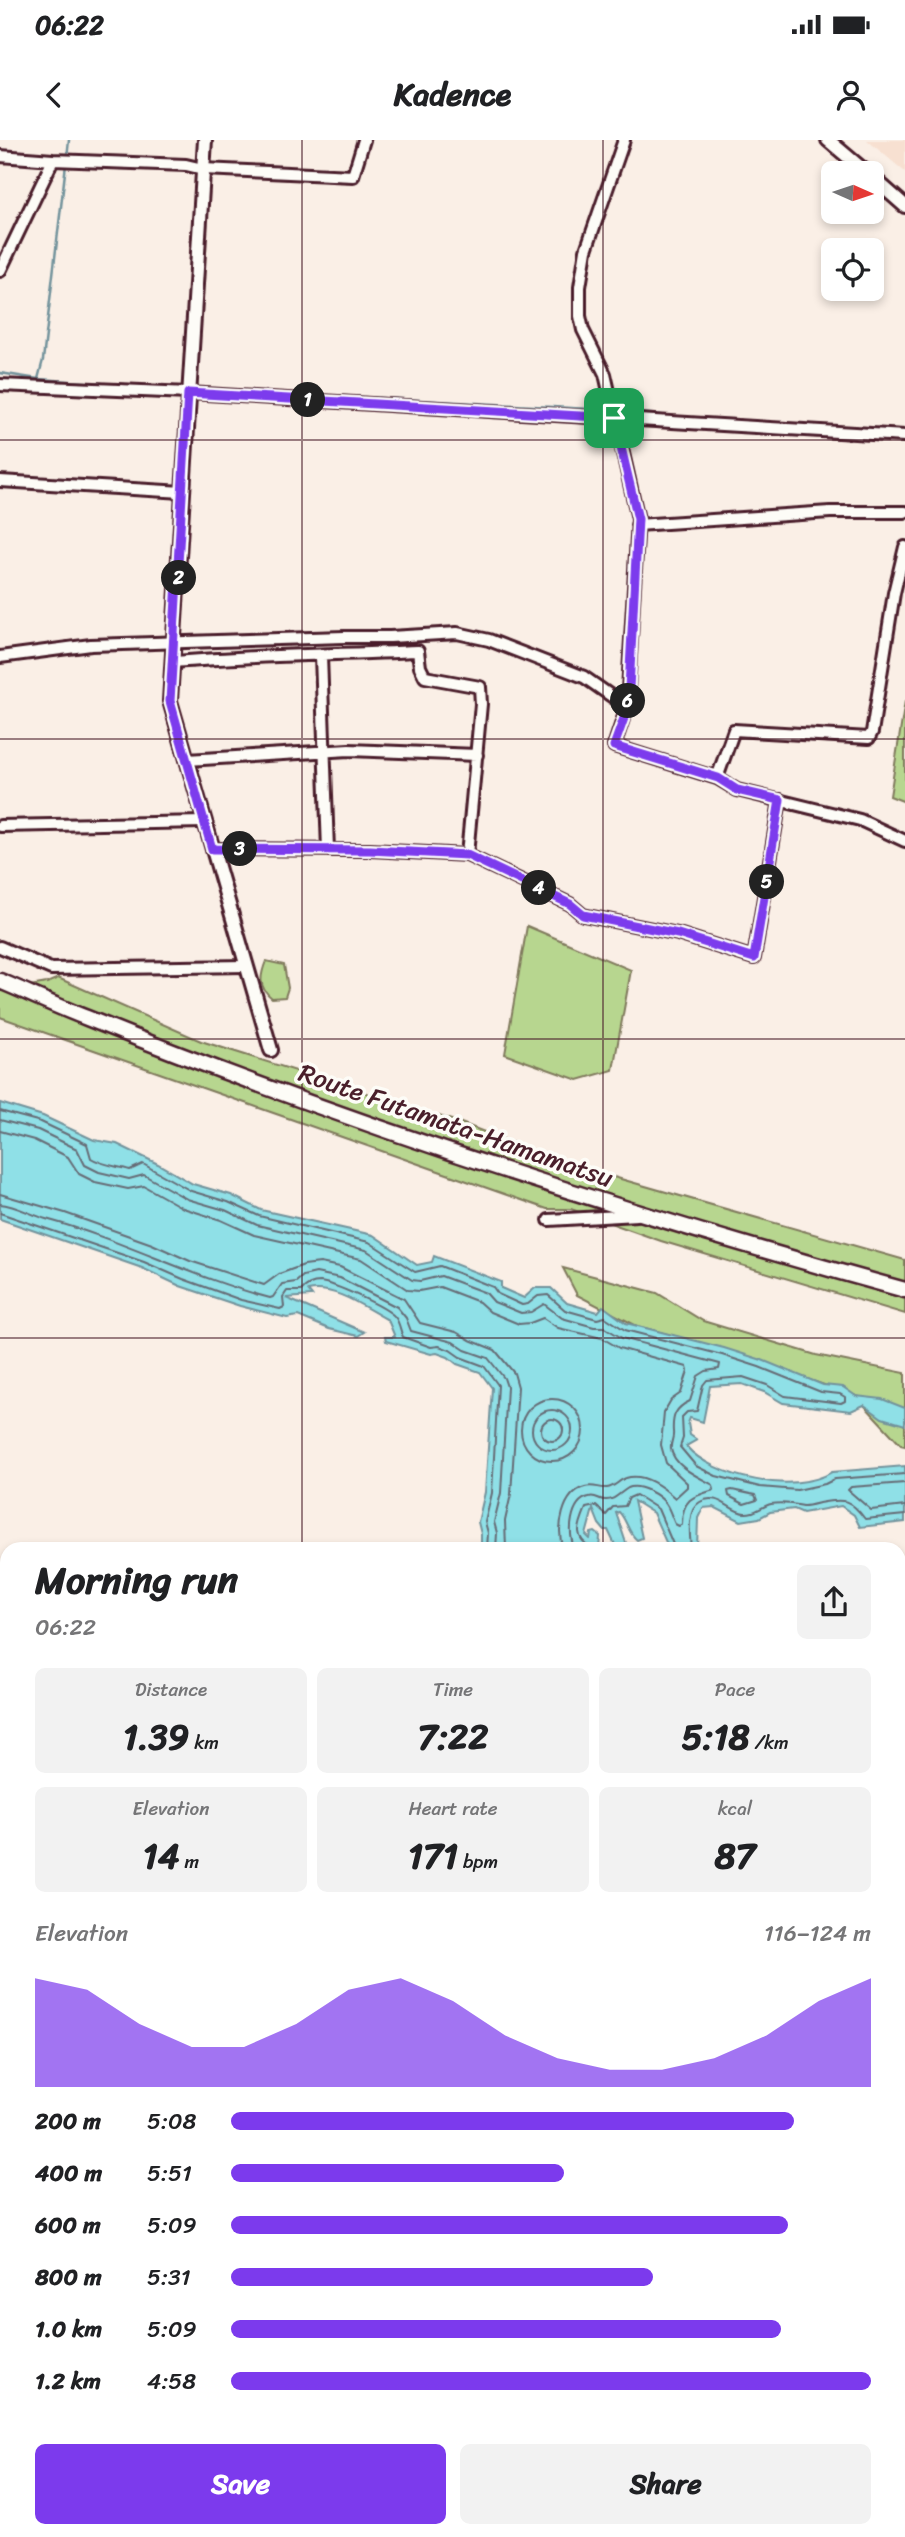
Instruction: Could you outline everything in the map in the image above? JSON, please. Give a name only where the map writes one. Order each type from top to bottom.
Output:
[{"type":"main road","name":"Route Futamata-Hamamatsu","points":[[0,981],[86,1018],[336,1112],[730,1242],[905,1290]]},
{"type":"street","points":[[205,140],[170,701],[271,1051]]},
{"type":"street","points":[[0,156],[353,176],[364,140]]},
{"type":"street","points":[[624,140],[586,250],[580,287],[583,330],[605,374],[638,519],[628,707],[614,746],[718,778],[737,790],[860,820],[905,841]]},
{"type":"street","points":[[828,140],[853,161]]},
{"type":"street","points":[[0,271],[62,161]]},
{"type":"street","points":[[884,188],[905,206]]},
{"type":"street","points":[[0,385],[188,393],[905,436]]},
{"type":"street","points":[[0,481],[183,492]]},
{"type":"street","points":[[637,524],[830,512],[905,512]]},
{"type":"street","points":[[718,778],[734,730],[869,738],[894,593],[905,547]]},
{"type":"street","points":[[0,657],[91,645],[457,633],[489,640],[584,677],[628,707]]},
{"type":"street","points":[[173,662],[260,656],[418,652],[420,667],[425,677],[480,687],[481,704],[467,855]]},
{"type":"street","points":[[321,656],[328,850]]},
{"type":"street","points":[[187,760],[323,750],[477,754]]},
{"type":"street","points":[[212,849],[370,850],[467,855],[570,904],[583,915],[678,934],[754,958],[780,800]]},
{"type":"street","points":[[0,826],[204,822]]},
{"type":"street","points":[[0,947],[51,969],[246,966]]},
{"type":"street","points":[[0,991],[26,991]]},
{"type":"street","points":[[549,1220],[648,1215]]},
{"type":"shaded area","points":[[867,140],[905,140],[905,172]]},
{"type":"green space","points":[[905,701],[905,802],[890,796]]},
{"type":"green space","points":[[527,926],[631,970],[613,1070],[578,1080],[505,1054]]},
{"type":"green space","points":[[266,961],[284,965],[288,988],[285,997],[272,998],[264,990],[262,976]]},
{"type":"green space","points":[[58,978],[201,1041],[461,1123],[568,1164],[905,1260],[905,1314],[661,1241],[571,1209],[547,1209],[0,1017],[0,991],[47,983]]},
{"type":"green space","points":[[563,1268],[657,1293],[703,1321],[816,1355],[905,1373],[905,1409],[856,1396],[709,1345],[637,1326],[577,1295]]},
{"type":"green space","points":[[864,1405],[905,1425],[905,1446],[901,1445]]},
{"type":"water","points":[[0,1103],[43,1116],[94,1140],[117,1144],[193,1184],[231,1195],[261,1210],[373,1235],[417,1265],[432,1262],[434,1256],[501,1282],[501,1288],[524,1298],[535,1288],[551,1288],[567,1303],[598,1312],[603,1306],[626,1323],[724,1348],[823,1385],[843,1387],[856,1396],[882,1399],[905,1408],[905,1425],[882,1418],[864,1405],[851,1411],[783,1403],[742,1384],[710,1386],[703,1422],[690,1418],[688,1423],[690,1435],[697,1440],[686,1446],[715,1467],[755,1480],[797,1482],[816,1479],[832,1472],[905,1466],[905,1522],[860,1527],[854,1515],[841,1506],[803,1513],[794,1509],[770,1512],[759,1518],[741,1521],[714,1507],[703,1508],[698,1518],[697,1542],[666,1542],[653,1513],[634,1501],[642,1538],[637,1540],[619,1512],[616,1513],[626,1542],[614,1542],[608,1530],[604,1530],[599,1524],[593,1509],[586,1535],[590,1539],[591,1533],[595,1532],[600,1536],[600,1542],[481,1542],[478,1522],[485,1492],[492,1388],[480,1372],[437,1353],[431,1354],[386,1341],[385,1337],[395,1337],[388,1320],[339,1294],[318,1290],[308,1291],[312,1296],[286,1298],[364,1332],[358,1336],[329,1329],[298,1316],[287,1318],[240,1306],[180,1286],[142,1268],[0,1219]]},
{"type":"waterway","points":[[67,158],[69,140]]},
{"type":"waterway","points":[[38,379],[43,360],[66,164]]},
{"type":"waterway","points":[[0,373],[38,379],[161,387]]},
{"type":"waterway","points":[[192,388],[609,410]]},
{"type":"waterway","points":[[619,411],[692,418]]},
{"type":"route","points":[[188,393],[614,418],[638,519],[628,707],[614,746],[718,778],[737,790],[780,800],[754,958],[678,934],[583,915],[570,904],[541,889],[467,855],[370,850],[212,849],[170,701],[188,393]]}]
